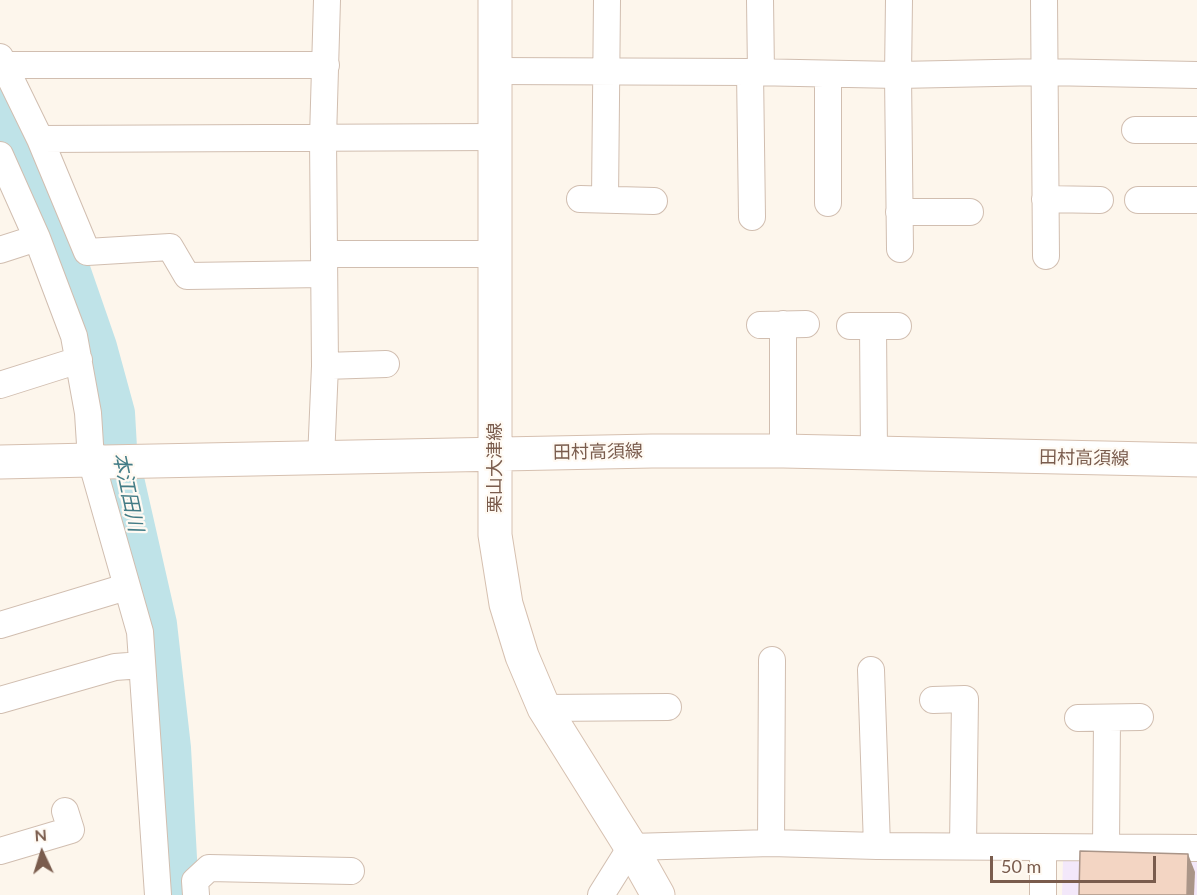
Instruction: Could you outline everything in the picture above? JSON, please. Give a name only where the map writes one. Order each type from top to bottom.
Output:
[{"type":"main road","name":"栗山大津線","points":[[495,0],[495,535],[506,604],[522,657],[544,708],[658,895]]},
{"type":"main road","name":"田村高須線","points":[[0,462],[321,459],[496,453],[783,451],[1197,460]]},
{"type":"street","points":[[321,459],[325,366],[323,138],[327,0]]},
{"type":"street","points":[[605,200],[607,0]]},
{"type":"street","points":[[752,217],[755,72],[760,0]]},
{"type":"street","points":[[899,0],[900,249]]},
{"type":"street","points":[[1044,0],[1046,256]]},
{"type":"street","points":[[326,65],[2,61],[40,139],[87,252],[170,247],[188,276],[324,264],[495,254]]},
{"type":"street","points":[[494,71],[898,75],[1044,72],[1197,75]]},
{"type":"street","points":[[828,74],[828,203]]},
{"type":"street","points":[[1135,130],[1197,130]]},
{"type":"street","points":[[40,139],[495,137]]},
{"type":"street","points":[[0,155],[37,238],[74,336],[88,413],[108,461],[126,587],[140,632],[158,895]]},
{"type":"street","points":[[579,199],[654,201]]},
{"type":"street","points":[[1045,199],[1100,200]]},
{"type":"street","points":[[1138,200],[1197,200]]},
{"type":"street","points":[[899,212],[970,212]]},
{"type":"street","points":[[0,250],[37,238]]},
{"type":"street","points":[[783,324],[783,451]]},
{"type":"street","points":[[873,326],[874,454]]},
{"type":"street","points":[[0,385],[79,360]]},
{"type":"street","points":[[325,366],[386,364]]},
{"type":"street","points":[[0,625],[126,587]]},
{"type":"street","points":[[771,843],[772,660]]},
{"type":"street","points":[[0,700],[115,667],[142,665]]},
{"type":"street","points":[[872,670],[877,846]]},
{"type":"street","points":[[933,700],[965,699],[963,846]]},
{"type":"street","points":[[544,708],[668,707]]},
{"type":"street","points":[[1078,718],[1140,717]]},
{"type":"street","points":[[1106,847],[1107,718]]},
{"type":"street","points":[[0,851],[71,830],[65,811]]},
{"type":"street","points":[[602,895],[631,848],[771,843],[1197,848]]},
{"type":"street","points":[[1043,847],[1043,895]]},
{"type":"street","points":[[196,895],[195,881],[209,868],[351,871]]},
{"type":"shaded area","points":[[1063,861],[1197,862],[1197,895],[1062,895]]},
{"type":"building","points":[[1080,851],[1188,854],[1187,895],[1079,895]]},
{"type":"waterway","name":"本江田川","points":[[0,107],[52,217],[97,347],[115,413],[117,448],[157,624],[171,748],[179,895]]}]
